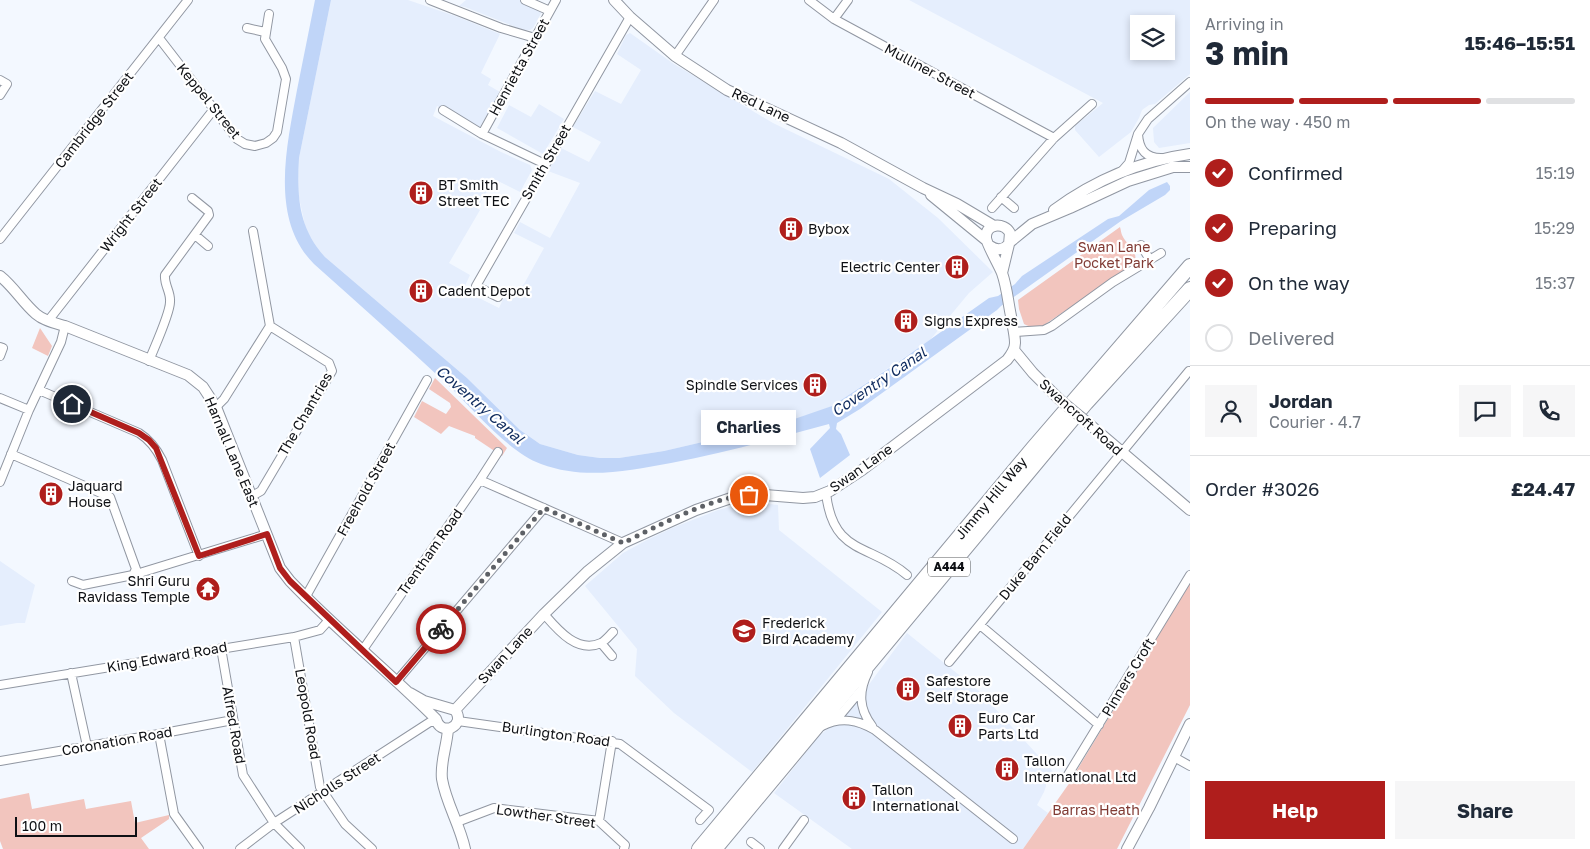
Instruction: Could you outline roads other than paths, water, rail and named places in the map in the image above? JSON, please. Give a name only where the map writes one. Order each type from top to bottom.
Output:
[{"type":"highway","name":"Jimmy Hill Way","points":[[699,849],[1033,448],[1190,266]]},
{"type":"highway","name":"Jimmy Hill Way","points":[[715,849],[1086,403],[1190,289]]},
{"type":"street","name":"Cambridge Street","points":[[0,239],[188,0]]},
{"type":"street","points":[[430,0],[501,28],[535,38]]},
{"type":"street","points":[[525,0],[550,11]]},
{"type":"street","name":"Henrietta Street","points":[[482,134],[556,0]]},
{"type":"street","name":"Red Lane","points":[[614,0],[630,18],[675,56],[727,90],[824,134],[923,188],[958,204],[994,226]]},
{"type":"street","points":[[675,56],[714,0]]},
{"type":"street","name":"Mulliner Street","points":[[809,0],[834,19],[1054,138]]},
{"type":"street","points":[[834,19],[848,0]]},
{"type":"street","points":[[247,28],[265,32],[269,14]]},
{"type":"street","name":"Smith Street","points":[[498,297],[476,286],[630,18]]},
{"type":"street","name":"Keppel Street","points":[[159,38],[237,139],[245,144],[255,146],[266,143],[277,132],[286,79],[282,68],[265,39],[265,32]]},
{"type":"street","points":[[0,80],[8,84],[0,95]]},
{"type":"street","points":[[1120,172],[1129,163],[1138,134],[1148,119],[1190,82]]},
{"type":"street","points":[[992,208],[1054,138],[1092,104]]},
{"type":"street","name":"Wright Street","points":[[48,321],[214,109]]},
{"type":"street","points":[[443,110],[482,134],[545,164]]},
{"type":"street","points":[[1138,134],[1140,147],[1144,152],[1151,157],[1164,158]]},
{"type":"street","points":[[1132,150],[1133,158],[1138,166],[1149,169],[1190,167]]},
{"type":"street","points":[[988,243],[997,250],[1003,249],[1032,224],[1097,182],[1138,166],[1164,158],[1187,154]]},
{"type":"street","points":[[1043,218],[1070,208],[1128,181],[1173,167]]},
{"type":"street","name":"Red Lane","points":[[923,188],[988,243]]},
{"type":"street","points":[[1002,197],[1014,208]]},
{"type":"street","points":[[149,361],[170,306],[165,275],[209,215],[208,211],[192,198]]},
{"type":"street","points":[[1014,350],[1014,332],[1003,277],[988,243],[987,232],[994,226],[1000,225],[1005,227],[1032,224]]},
{"type":"street","points":[[1003,277],[1010,233],[1005,227]]},
{"type":"street","points":[[216,407],[224,399],[270,326],[253,231]]},
{"type":"street","points":[[195,235],[208,246]]},
{"type":"street","points":[[1141,245],[1150,260]]},
{"type":"street","points":[[1014,332],[1044,330],[1052,326],[1113,282],[1160,253]]},
{"type":"street","name":"Harnall Lane East","points":[[0,276],[9,283],[36,314],[48,321],[66,326],[149,361],[188,375],[196,381],[216,407],[280,568],[306,598],[437,720]]},
{"type":"street","points":[[0,482],[29,410],[61,342],[66,326]]},
{"type":"street","name":"The Chantries","points":[[252,496],[260,491],[332,372],[329,363],[270,326]]},
{"type":"street","points":[[0,347],[3,348],[0,356]]},
{"type":"street","name":"Swancroft Road","points":[[1014,350],[1033,373],[1059,399],[1190,510]]},
{"type":"street","name":"Swan Lane","points":[[450,709],[587,572],[623,543],[696,510],[738,496],[765,495],[803,498],[826,493],[856,475],[1002,364],[1014,350]]},
{"type":"street","name":"Duke Barn Field","points":[[949,662],[1189,371]]},
{"type":"street","name":"Freehold Street","points":[[306,598],[427,380]]},
{"type":"street","points":[[39,390],[139,433],[149,440],[156,448],[162,460],[199,556]]},
{"type":"street","points":[[0,398],[29,410]]},
{"type":"street","name":"Trentham Road","points":[[362,651],[498,452]]},
{"type":"street","points":[[11,454],[110,497],[136,569],[133,575]]},
{"type":"street","points":[[480,480],[623,543]]},
{"type":"street","points":[[826,493],[830,516],[835,526],[848,541],[857,548],[888,562],[907,575]]},
{"type":"street","points":[[396,682],[544,508]]},
{"type":"street","points":[[72,581],[83,585],[133,575],[267,534]]},
{"type":"street","name":"Pinners Croft","points":[[1066,778],[1190,575]]},
{"type":"street","points":[[544,614],[571,641],[591,645],[601,643],[613,632]]},
{"type":"street","name":"King Edward Road","points":[[0,685],[294,637],[320,630],[329,620]]},
{"type":"street","points":[[980,625],[1098,725]]},
{"type":"street","name":"Leopold Road","points":[[294,637],[320,787],[345,824],[372,849]]},
{"type":"street","points":[[601,643],[612,656]]},
{"type":"street","name":"Alfred Road","points":[[220,648],[242,776],[274,823],[300,849]]},
{"type":"street","points":[[875,730],[863,710],[860,698],[867,675],[882,649]]},
{"type":"street","points":[[71,673],[87,746]]},
{"type":"street","points":[[816,729],[841,714],[862,688]]},
{"type":"street","name":"Harnall Lane East","points":[[410,693],[424,701],[450,709]]},
{"type":"street","points":[[450,709],[458,717],[454,727],[448,729],[442,728],[437,720],[438,712],[450,709]]},
{"type":"street","name":"Coronation Road","points":[[0,761],[233,720]]},
{"type":"street","name":"Nicholls Street","points":[[240,849],[274,823],[430,722],[437,720]]},
{"type":"street","points":[[830,722],[848,720],[862,723],[875,730],[1013,839]]},
{"type":"street","name":"Burlington Road","points":[[458,721],[612,741],[620,744],[709,810],[700,820]]},
{"type":"street","points":[[1126,849],[1190,724]]},
{"type":"street","points":[[448,729],[442,777],[464,849]]},
{"type":"street","points":[[159,734],[174,814],[200,849]]},
{"type":"street","points":[[599,821],[612,741]]},
{"type":"street","points":[[1174,757],[1190,766]]},
{"type":"street","name":"Lowther Street","points":[[457,822],[494,808],[599,821],[625,845],[624,849]]},
{"type":"street","points":[[783,849],[804,820]]},
{"type":"street","points":[[751,842],[760,849]]},
{"type":"water","name":"Coventry Canal","points":[[315,0],[331,0],[299,158],[299,198],[304,223],[309,234],[325,257],[467,378],[520,430],[540,444],[578,455],[619,458],[664,451],[780,424],[832,406],[989,298],[998,296],[1015,284],[1022,276],[1108,219],[1119,216],[1149,190],[1167,182],[1170,190],[1165,195],[1121,221],[860,409],[837,423],[836,429],[841,434],[850,455],[820,478],[810,449],[830,428],[829,424],[711,455],[638,469],[589,473],[557,469],[529,458],[504,440],[449,386],[314,264],[300,246],[291,226],[286,204],[286,157]]},
{"type":"place","name":"BT Smith Street TEC","points":[[421,193]]},
{"type":"place","name":"Bybox","points":[[791,229]]},
{"type":"place","name":"Electric Center","points":[[957,267]]},
{"type":"place","name":"Cadent Depot","points":[[421,291]]},
{"type":"place","name":"Signs Express","points":[[906,321]]},
{"type":"place","name":"Spindle Services","points":[[815,385]]},
{"type":"place","name":"Jaquard House","points":[[51,494]]},
{"type":"place","name":"Charlies","points":[[749,495]]},
{"type":"place","name":"Shri Guru Ravidass Temple","points":[[208,589]]},
{"type":"place","name":"Frederick Bird Academy","points":[[744,631]]},
{"type":"place","name":"Safestore Self Storage","points":[[908,689]]},
{"type":"place","name":"Euro Car Parts Ltd","points":[[960,726]]},
{"type":"place","name":"Tallon International Ltd","points":[[1007,769]]},
{"type":"place","name":"Tallon International","points":[[854,798]]},
{"type":"park label","name":"Swan Lane Pocket Park","points":[[1114,256]]},
{"type":"park label","name":"Barras Heath","points":[[1096,810]]}]
